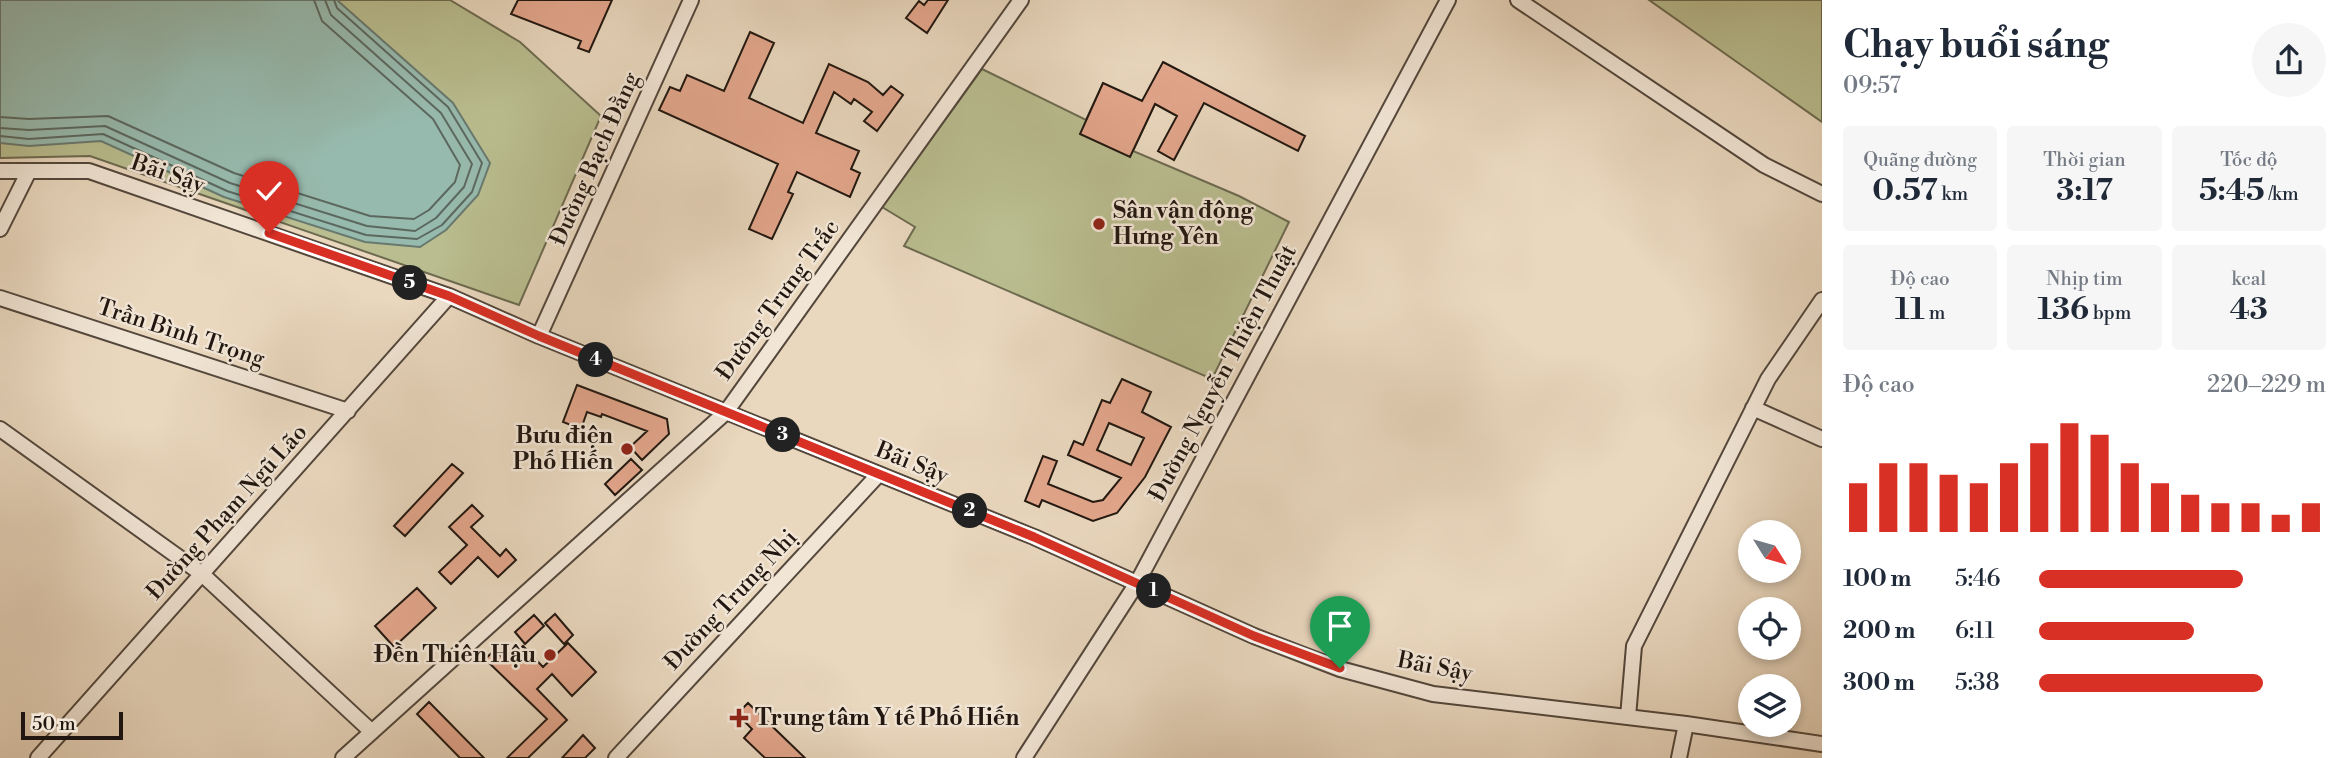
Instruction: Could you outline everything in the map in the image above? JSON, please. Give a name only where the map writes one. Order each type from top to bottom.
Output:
[{"type":"street","name":"Đường Bạch Đằng","points":[[539,336],[691,0]]},
{"type":"street","name":"Đường Trưng Trắc","points":[[343,758],[726,412],[1021,0]]},
{"type":"street","name":"Đường Nguyễn Thiện Thuật","points":[[1024,758],[1137,583],[1448,0]]},
{"type":"street","points":[[1518,0],[1765,165],[1822,194]]},
{"type":"street","name":"Bãi Sậy","points":[[0,171],[89,171],[449,296],[539,336],[879,474],[1137,583],[1254,636],[1353,672],[1433,694],[1686,724],[1822,744]]},
{"type":"street","points":[[0,229],[29,173]]},
{"type":"street","points":[[1801,184],[1822,205]]},
{"type":"street","name":"Đường Phạm Ngũ Lão","points":[[38,758],[449,296]]},
{"type":"street","name":"Trần Bình Trọng","points":[[0,298],[348,411]]},
{"type":"street","points":[[1628,717],[1634,646],[1768,379],[1822,300]]},
{"type":"street","points":[[1753,408],[1822,439]]},
{"type":"street","points":[[0,429],[202,574],[372,732]]},
{"type":"street","name":"Đường Trưng Nhị","points":[[616,758],[879,474]]},
{"type":"street","points":[[1679,758],[1686,724]]},
{"type":"green space","points":[[0,0],[450,0],[520,42],[601,116],[519,305],[90,156],[0,158]]},
{"type":"green space","points":[[1649,0],[1822,0],[1822,122]]},
{"type":"green space","name":"Sân vận động Hưng Yên","points":[[982,69],[1086,120],[1103,83],[1154,106],[1133,151],[1239,196],[1289,222],[1212,379],[904,246],[915,227],[882,207]]},
{"type":"water","points":[[0,0],[337,0],[453,103],[490,163],[478,195],[446,230],[420,247],[365,242],[224,197],[101,141],[29,146],[0,143]]},
{"type":"building","points":[[518,0],[612,0],[589,52],[578,48],[581,41],[511,14]]},
{"type":"building","points":[[928,0],[948,0],[927,33],[906,18],[919,1],[924,5]]},
{"type":"building","points":[[750,32],[774,43],[749,98],[803,123],[829,64],[868,82],[883,95],[891,86],[903,95],[877,131],[864,121],[872,112],[854,99],[851,104],[834,92],[816,133],[859,151],[851,169],[860,173],[850,197],[797,172],[788,192],[793,194],[772,239],[749,229],[778,164],[659,110],[670,87],[680,91],[687,75],[724,91]]},
{"type":"building","points":[[1163,62],[1305,136],[1298,151],[1204,103],[1174,160],[1158,151],[1177,116],[1155,104],[1130,157],[1080,134],[1103,83],[1142,101]]},
{"type":"building","points":[[1122,379],[1151,392],[1142,412],[1171,427],[1145,477],[1117,513],[1093,521],[1042,500],[1039,507],[1025,501],[1043,456],[1057,461],[1048,484],[1093,502],[1103,500],[1121,478],[1068,455],[1074,441],[1083,445],[1102,400],[1110,403]],"holes":[[[1109,423],[1144,438],[1131,465],[1097,450]]]},
{"type":"building","points":[[577,385],[667,419],[669,434],[642,460],[630,447],[647,431],[602,414],[601,417],[587,412],[581,429],[563,422]]},
{"type":"building","points":[[631,459],[642,470],[615,495],[605,484]]},
{"type":"building","points":[[452,464],[463,473],[405,536],[394,526]]},
{"type":"building","points":[[472,505],[483,516],[471,527],[500,556],[506,549],[516,560],[498,577],[478,557],[451,584],[439,572],[467,545],[449,527]]},
{"type":"building","points":[[417,588],[436,608],[394,647],[375,626]]},
{"type":"building","points":[[555,614],[573,635],[564,644],[545,623]]},
{"type":"building","points":[[534,615],[544,626],[525,644],[515,632]]},
{"type":"building","points":[[568,643],[596,672],[572,696],[552,674],[537,689],[567,720],[528,758],[507,758],[547,719],[485,659],[495,650],[505,660],[509,659],[523,646],[543,667]]},
{"type":"building","points":[[429,702],[484,758],[460,758],[417,714]]},
{"type":"building","points":[[748,703],[805,758],[765,758],[744,738],[752,729],[737,714]]},
{"type":"building","points":[[583,735],[595,748],[585,758],[562,758]]},
{"type":"place","name":"Sân vận động Hưng Yên","points":[[1099,224]]},
{"type":"place","name":"Bưu điện Phố Hiến","points":[[627,449]]},
{"type":"place","name":"Đền Thiên Hậu","points":[[550,655]]},
{"type":"place","name":"Trung tâm Y tế Phố Hiến","points":[[739,718]]},
{"type":"route","points":[[269,233],[449,296],[539,336],[1034,537],[1254,636],[1340,668]]}]
